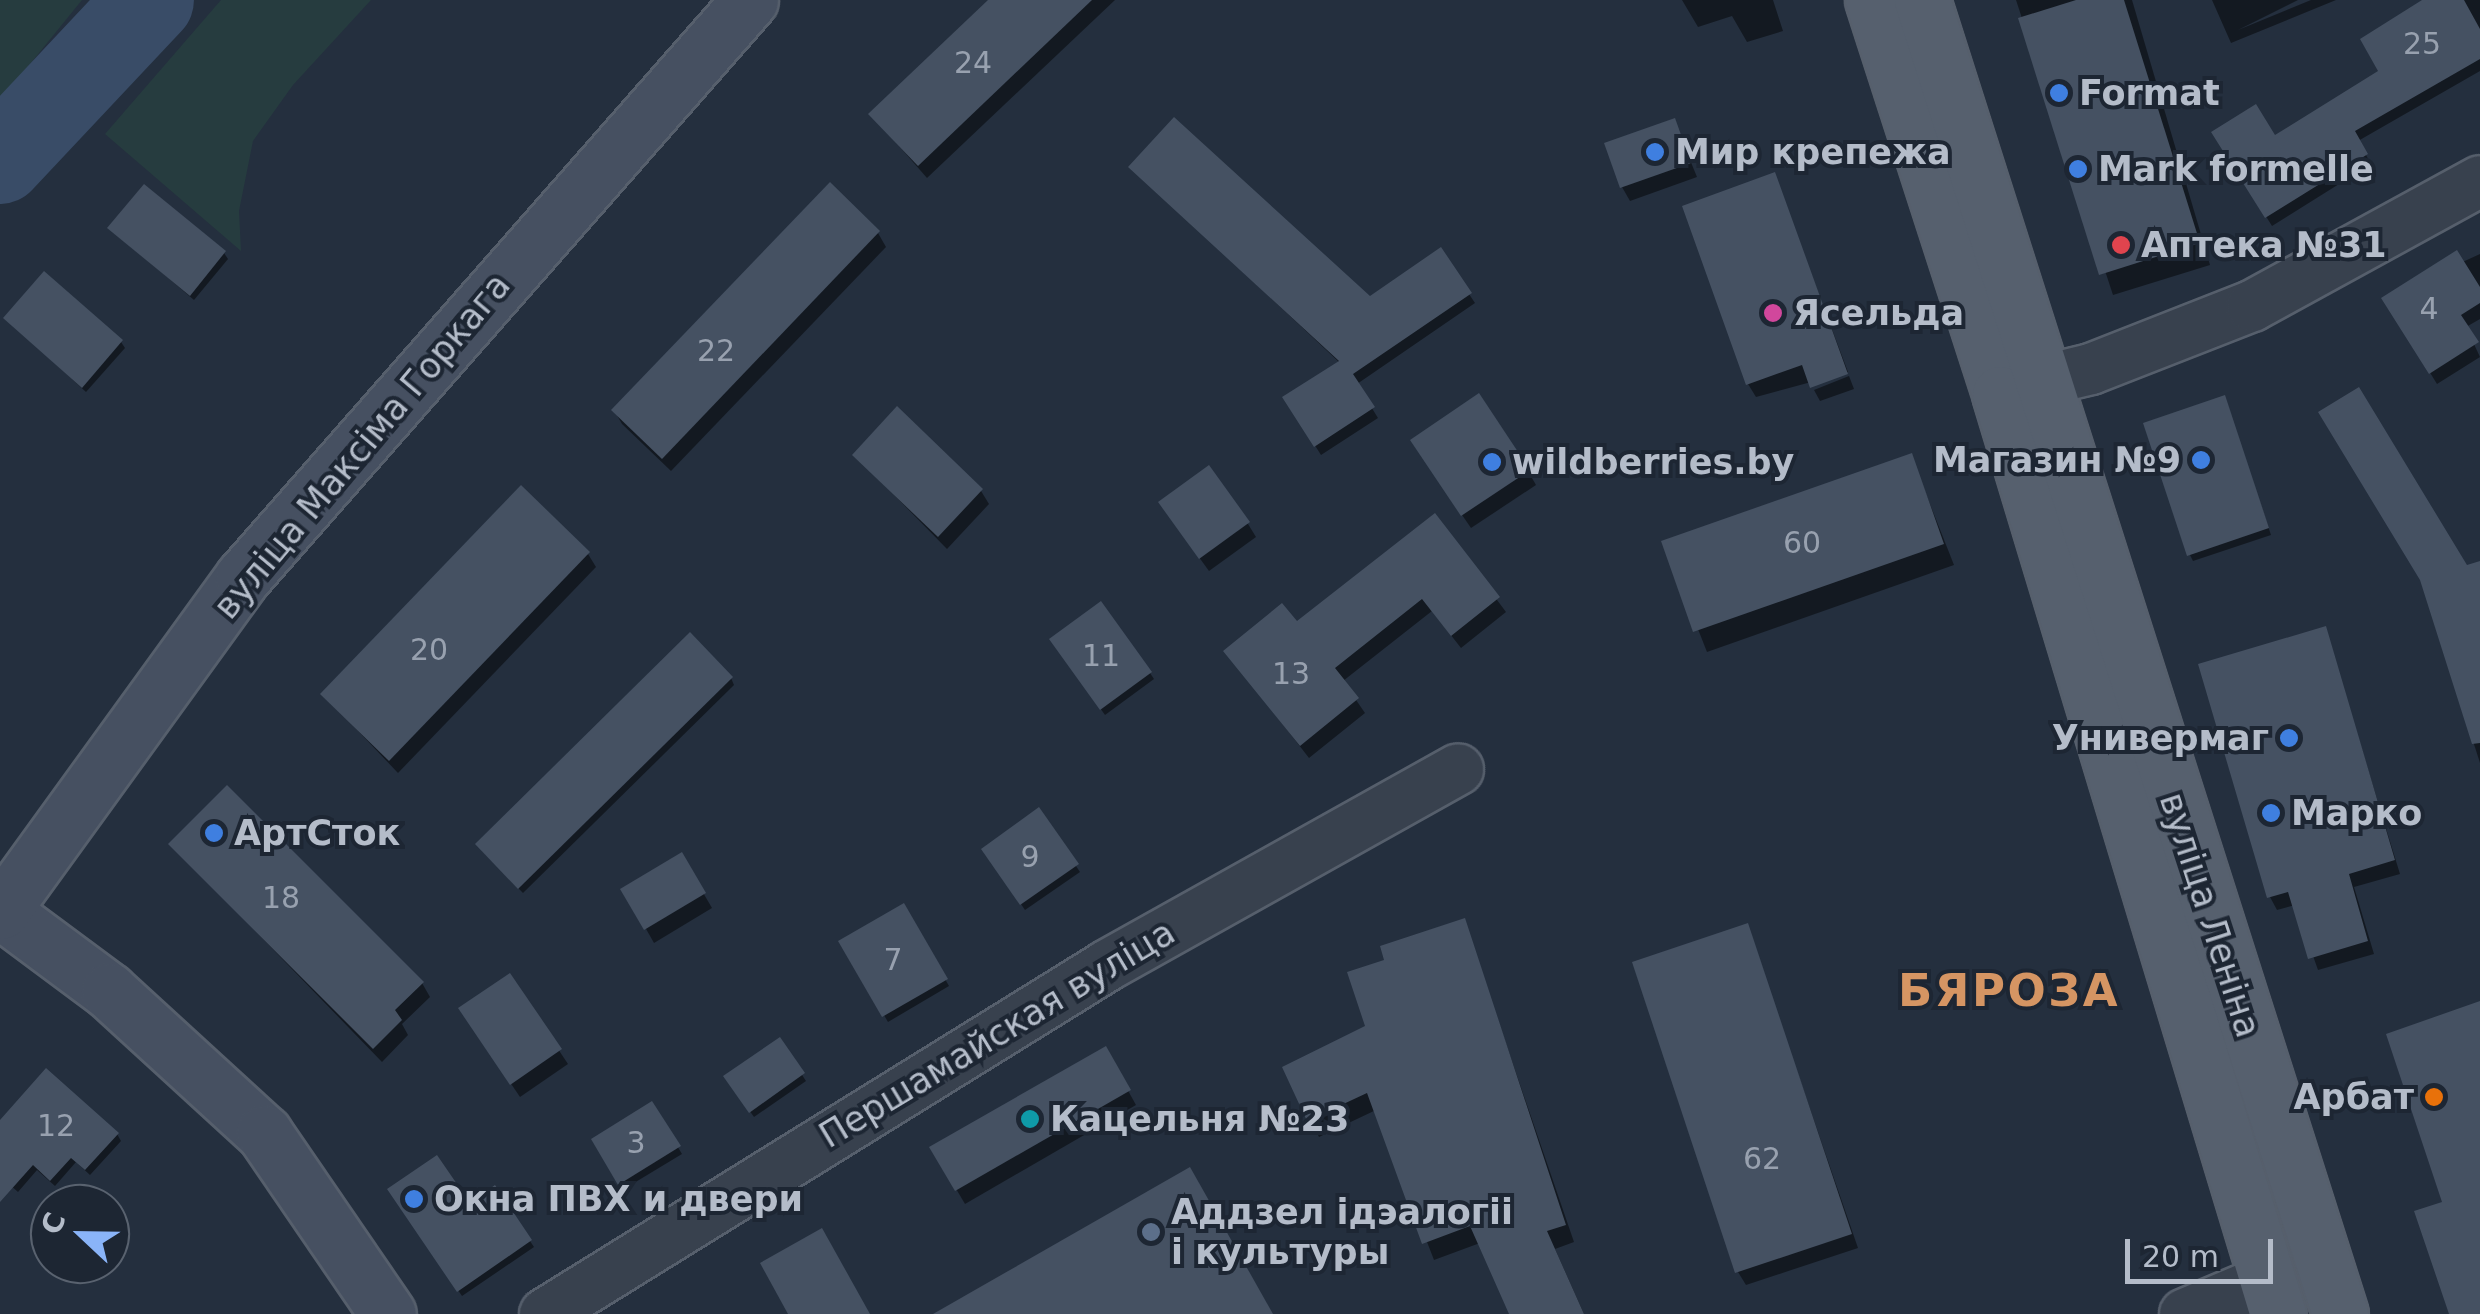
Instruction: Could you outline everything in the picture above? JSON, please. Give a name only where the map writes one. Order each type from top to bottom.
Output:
[{"type":"main road","name":"вуліца Леніна","points":[[1873,0],[2020,388],[2340,1314]]},
{"type":"main road","name":"вуліца Леніна","points":[[1922,0],[2020,388],[2272,1297]]},
{"type":"main road","points":[[2272,1297],[2322,1259]]},
{"type":"street","name":"вуліца Максіма Горкага","points":[[0,912],[243,577],[750,0]]},
{"type":"street","points":[[2020,388],[2090,369],[2252,306],[2480,181]]},
{"type":"street","name":"Першамайская вуліца","points":[[545,1314],[1108,965],[1458,769]]},
{"type":"street","points":[[0,912],[109,991],[264,1133],[388,1314]]},
{"type":"street","points":[[2185,1314],[2272,1297]]},
{"type":"green space","points":[[0,0],[82,0],[0,101]]},
{"type":"green space","points":[[221,0],[371,0],[293,85],[253,141],[239,211],[241,251],[105,134]]},
{"type":"building","points":[[988,0],[1092,0],[918,166],[868,114]]},
{"type":"building","points":[[2076,0],[2124,0],[2200,243],[2099,275],[2018,18]]},
{"type":"building","points":[[2422,0],[2464,0],[2480,29],[2480,59],[2355,131],[2368,154],[2265,218],[2211,132],[2256,104],[2275,135],[2378,71],[2360,39]]},
{"type":"building","points":[[1174,117],[1370,296],[1441,247],[1472,293],[1353,374],[1375,407],[1314,447],[1282,397],[1339,361],[1128,167]]},
{"type":"building","points":[[1675,118],[1691,163],[1620,188],[1604,143]]},
{"type":"building","name":"Ясельда","points":[[1775,172],[1848,374],[1810,388],[1802,365],[1746,385],[1682,206]]},
{"type":"building","points":[[830,182],[880,231],[662,459],[611,410]]},
{"type":"building","points":[[144,184],[226,251],[190,296],[107,228]]},
{"type":"building","points":[[2457,250],[2480,287],[2480,303],[2461,315],[2479,342],[2429,374],[2381,298]]},
{"type":"building","points":[[44,271],[123,340],[82,388],[3,318]]},
{"type":"building","points":[[2359,387],[2467,565],[2480,561],[2480,743],[2472,744],[2420,580],[2318,412]]},
{"type":"building","points":[[1479,393],[1530,470],[1461,516],[1410,440]]},
{"type":"building","name":"Магазин №9","points":[[2225,395],[2269,528],[2187,556],[2143,423]]},
{"type":"building","points":[[897,406],[983,489],[938,537],[852,455]]},
{"type":"building","points":[[1912,453],[1944,544],[1693,632],[1661,541]]},
{"type":"building","points":[[1209,465],[1250,522],[1199,559],[1158,502]]},
{"type":"building","points":[[521,485],[590,552],[389,761],[320,694]]},
{"type":"building","points":[[1435,513],[1500,597],[1451,636],[1422,599],[1335,668],[1359,698],[1300,746],[1223,651],[1282,603],[1297,621]]},
{"type":"building","points":[[1101,601],[1152,672],[1100,710],[1049,639]]},
{"type":"building","name":"Универмаг","points":[[2326,626],[2395,860],[2349,874],[2368,941],[2308,959],[2288,892],[2267,898],[2198,664]]},
{"type":"building","points":[[690,632],[733,677],[518,889],[475,844]]},
{"type":"building","points":[[227,785],[424,982],[395,1010],[402,1020],[373,1049],[168,844]]},
{"type":"building","points":[[1039,807],[1079,864],[1020,905],[981,849]]},
{"type":"building","points":[[682,852],[706,893],[644,930],[620,889]]},
{"type":"building","points":[[904,903],[948,979],[882,1017],[838,941]]},
{"type":"building","points":[[1465,918],[1566,1225],[1547,1231],[1584,1314],[1509,1314],[1470,1226],[1422,1244],[1367,1093],[1307,1121],[1282,1067],[1365,1026],[1347,972],[1384,960],[1380,946]]},
{"type":"building","points":[[1748,923],[1852,1234],[1735,1273],[1632,962]]},
{"type":"building","points":[[510,973],[562,1049],[510,1085],[458,1008]]},
{"type":"building","points":[[2480,1001],[2480,1314],[2449,1314],[2414,1211],[2442,1202],[2386,1034]]},
{"type":"building","points":[[780,1037],[805,1073],[749,1113],[723,1076]]},
{"type":"building","name":"Кацельня №23","points":[[1106,1046],[1131,1090],[955,1191],[929,1147]]},
{"type":"building","points":[[46,1068],[119,1133],[85,1170],[71,1158],[50,1181],[33,1165],[0,1202],[0,1120]]},
{"type":"building","points":[[652,1101],[681,1146],[618,1185],[591,1139]]},
{"type":"building","points":[[437,1155],[470,1203],[495,1185],[532,1240],[457,1292],[387,1189]]},
{"type":"building","name":"Аддзел ідэалогіі і культуры","points":[[1190,1167],[1273,1314],[933,1314]]},
{"type":"building","points":[[822,1228],[870,1314],[788,1314],[760,1263]]},
{"type":"waterway","points":[[0,160],[150,0]]},
{"type":"place","name":"Format","points":[[2059,93]]},
{"type":"place","name":"Мир крепежа","points":[[1655,152]]},
{"type":"place","name":"Mark formelle","points":[[2078,169]]},
{"type":"place","name":"Аптека №31","points":[[2121,245]]},
{"type":"place","name":"Ясельда","points":[[1773,313]]},
{"type":"place","name":"Магазин №9","points":[[2201,460]]},
{"type":"place","name":"wildberries.by","points":[[1492,462]]},
{"type":"place","name":"Универмаг","points":[[2289,738]]},
{"type":"place","name":"Марко","points":[[2271,813]]},
{"type":"place","name":"АртСток","points":[[214,833]]},
{"type":"place","name":"Арбат","points":[[2434,1097]]},
{"type":"place","name":"Кацельня №23","points":[[1030,1119]]},
{"type":"place","name":"Окна ПВХ и двери","points":[[414,1199]]},
{"type":"place","name":"Аддзел ідэалогіі і культуры","points":[[1151,1232]]},
{"type":"district","name":"БЯРОЗА","points":[[2009,991]]}]
